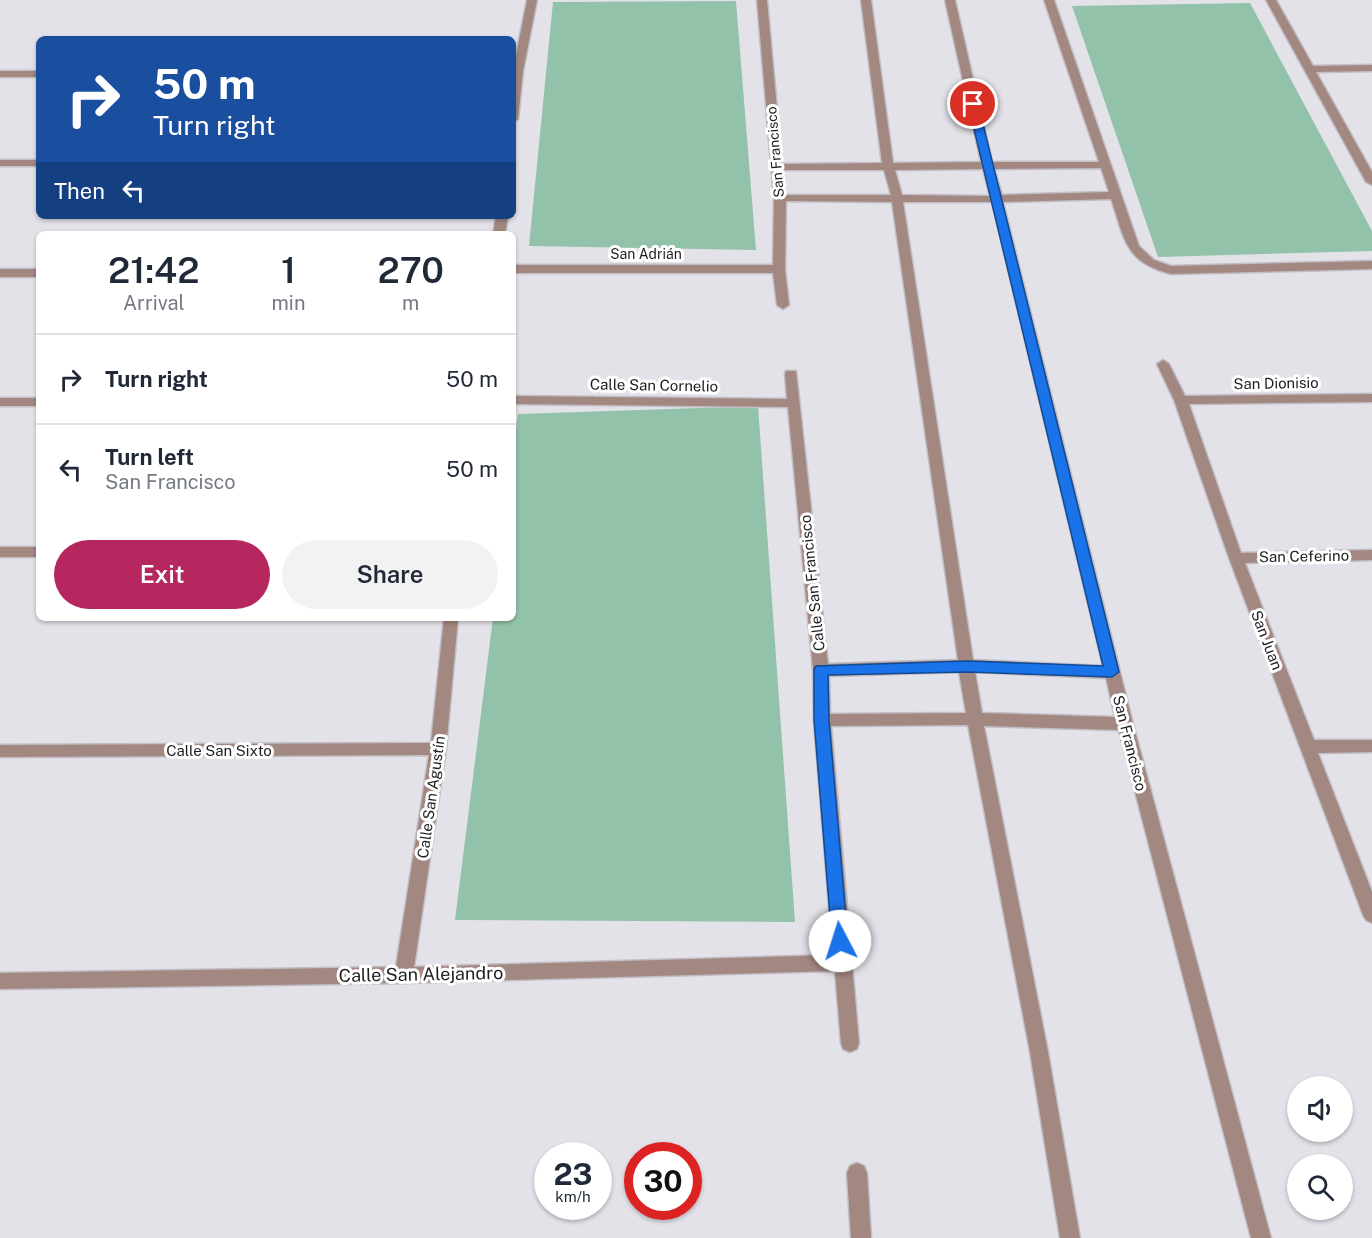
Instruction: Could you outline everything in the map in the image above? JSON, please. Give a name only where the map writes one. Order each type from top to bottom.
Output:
[{"type":"street","points":[[516,71],[532,0]]},
{"type":"street","name":"San Francisco","points":[[762,0],[780,198],[779,269],[783,305]]},
{"type":"street","points":[[866,0],[888,165],[897,198],[975,719],[1039,1052],[1070,1238]]},
{"type":"street","name":"San Francisco","points":[[950,0],[987,166],[1125,724],[1261,1238]]},
{"type":"street","points":[[1049,0],[1133,246],[1140,257],[1153,266],[1190,271],[1372,265]]},
{"type":"street","points":[[1271,0],[1309,69],[1367,165],[1372,182]]},
{"type":"street","points":[[1309,69],[1372,68]]},
{"type":"street","points":[[0,74],[36,74]]},
{"type":"street","points":[[0,163],[36,163]]},
{"type":"street","points":[[777,167],[1105,165]]},
{"type":"street","points":[[780,198],[996,199],[1115,195]]},
{"type":"street","name":"San Adrián","points":[[516,269],[779,269]]},
{"type":"street","points":[[0,273],[36,273]]},
{"type":"street","name":"San Juan","points":[[1163,364],[1181,400],[1236,558],[1372,915]]},
{"type":"street","name":"Calle San Francisco","points":[[791,374],[821,669],[822,720],[850,1043]]},
{"type":"street","name":"San Dionisio","points":[[1181,400],[1372,398]]},
{"type":"street","name":"Calle San Cornelio","points":[[516,400],[794,403]]},
{"type":"street","points":[[0,402],[36,402]]},
{"type":"street","points":[[0,552],[36,552]]},
{"type":"street","name":"San Ceferino","points":[[1236,558],[1372,555]]},
{"type":"street","name":"Calle San Agustín","points":[[404,975],[438,749],[451,621]]},
{"type":"street","points":[[821,669],[967,666],[1112,672]]},
{"type":"street","points":[[822,720],[975,719],[1125,724]]},
{"type":"street","points":[[1308,747],[1372,746]]},
{"type":"street","name":"Calle San Sixto","points":[[0,751],[438,749]]},
{"type":"street","name":"Calle San Alejandro","points":[[0,981],[404,975],[842,963]]},
{"type":"street","points":[[857,1173],[861,1238]]},
{"type":"green space","points":[[736,1],[756,250],[529,246],[553,2]]},
{"type":"green space","points":[[1250,3],[1372,231],[1372,251],[1158,257],[1072,6]]},
{"type":"green space","points":[[758,406],[795,922],[455,920],[493,621],[516,621],[516,430],[518,414]]},
{"type":"route","points":[[840,941],[822,720],[821,669],[967,666],[1112,672],[973,104]]}]
